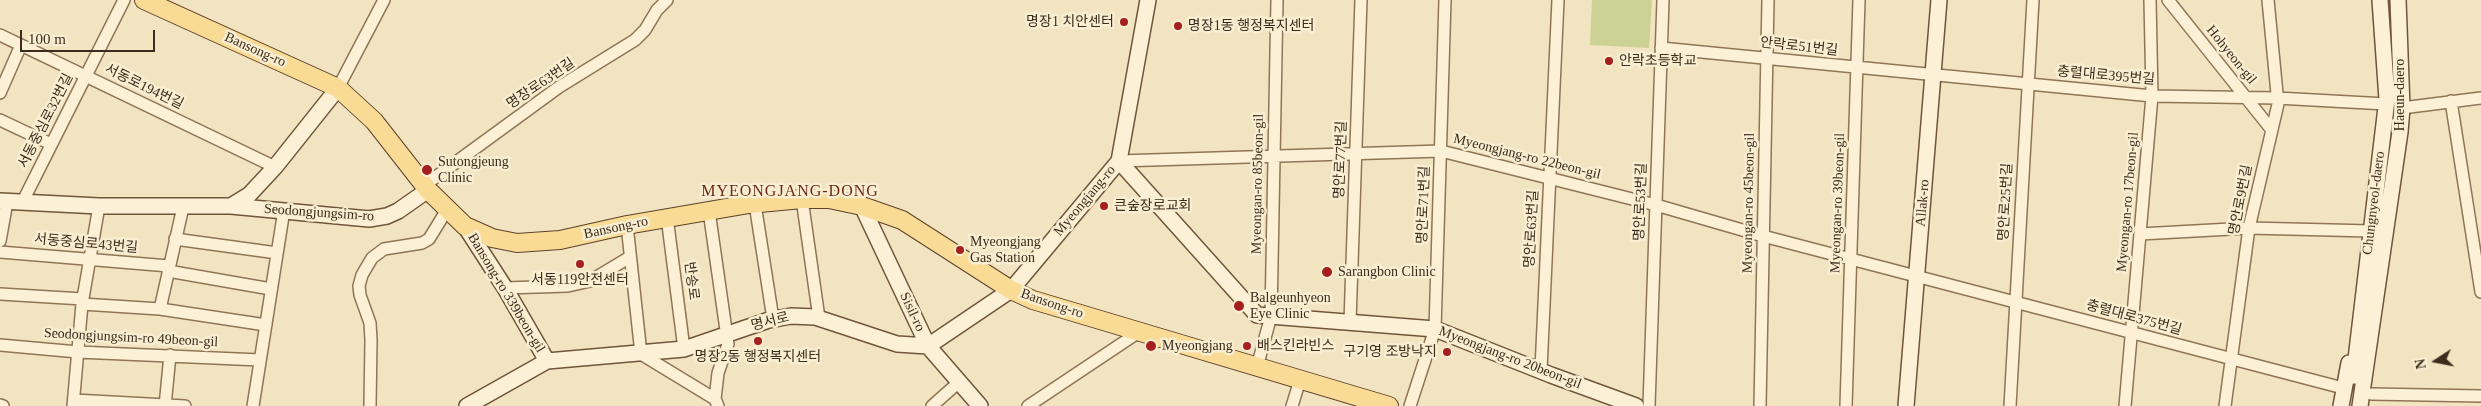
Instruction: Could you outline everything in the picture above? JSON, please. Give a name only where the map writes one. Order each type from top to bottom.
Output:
[{"type":"main road","name":"Bansong-ro","points":[[144,0],[338,88],[374,121],[426,187],[465,226],[492,238],[517,243],[560,240],[667,217],[802,199],[829,200],[862,206],[902,220],[1011,290],[1033,300],[1389,406]]},
{"type":"main road","name":"Myeongjang-ro","points":[[928,346],[1011,290],[1119,161],[1148,0]]},
{"type":"main road","name":"Allak-ro","points":[[1906,406],[1939,0]]},
{"type":"main road","name":"Chungnyeol-daero","points":[[2360,406],[2368,307],[2370,231],[2386,106],[2380,0]]},
{"type":"main road","name":"Haeun-daero","points":[[2368,307],[2398,158],[2402,108],[2398,0]]},
{"type":"main road","name":"Seodongjungsim-ro","points":[[231,206],[249,195],[275,167],[338,88]]},
{"type":"main road","name":"Myeongjang-ro 20beon-gil","points":[[1119,161],[1257,315],[1435,329],[1636,406]]},
{"type":"main road","name":"Seodongjungsim-ro","points":[[10,202],[99,206],[231,206],[379,218],[398,211],[426,187]]},
{"type":"main road","name":"Sisil-ro","points":[[862,206],[928,346],[980,406]]},
{"type":"main road","name":"Bansong-ro 339beon-gil","points":[[465,226],[505,288],[547,361]]},
{"type":"main road","name":"Chungnyeol-daero","points":[[2350,406],[2368,307]]},
{"type":"main road","points":[[2341,406],[2343,388],[2368,307]]},
{"type":"main road","points":[[2368,307],[2370,400]]},
{"type":"main road","name":"명서로","points":[[547,361],[684,349],[773,319],[791,316],[819,318],[897,344],[928,346]]},
{"type":"main road","points":[[467,406],[547,361]]},
{"type":"street","name":"서동중심로32번길","points":[[0,241],[10,202],[51,144],[124,0]]},
{"type":"street","points":[[338,88],[384,0]]},
{"type":"street","name":"명장로63번길","points":[[426,187],[433,179],[559,87],[635,40],[646,30],[657,10],[667,0]]},
{"type":"street","name":"Myeongan-ro 85beon-gil","points":[[1257,367],[1271,316],[1277,0]]},
{"type":"street","name":"명안로77번길","points":[[1350,322],[1361,0]]},
{"type":"street","name":"명안로71번길","points":[[1410,406],[1435,329],[1445,0]]},
{"type":"street","name":"명안로63번길","points":[[1541,370],[1558,0]]},
{"type":"street","name":"명안로53번길","points":[[1649,406],[1663,0]]},
{"type":"street","name":"Myeongan-ro 45beon-gil","points":[[1760,406],[1768,0]]},
{"type":"street","name":"Myeongan-ro 39beon-gil","points":[[1846,406],[1860,0]]},
{"type":"street","name":"명안로25번길","points":[[2010,406],[2033,0]]},
{"type":"street","name":"Myeongan-ro 17beon-gil","points":[[2125,406],[2152,96],[2150,0]]},
{"type":"street","name":"Hohyeon-gil","points":[[2168,0],[2271,129]]},
{"type":"street","name":"명안로9번길","points":[[2225,406],[2249,228],[2277,101],[2268,0]]},
{"type":"street","name":"서동로194번길","points":[[0,35],[275,167]]},
{"type":"street","points":[[0,93],[21,45]]},
{"type":"street","name":"안락로51번길","points":[[1662,48],[1933,76]]},
{"type":"street","name":"충렬대로395번길","points":[[1933,76],[2152,96],[2246,97],[2277,101],[2386,106]]},
{"type":"street","points":[[2402,108],[2481,98]]},
{"type":"street","points":[[2451,101],[2481,292]]},
{"type":"street","points":[[0,120],[51,144]]},
{"type":"street","name":"Myeongjang-ro 22beon-gil","points":[[1119,161],[1441,151],[1656,205],[1763,236],[1916,276]]},
{"type":"street","points":[[802,199],[819,318]]},
{"type":"street","points":[[755,204],[773,319]]},
{"type":"street","points":[[99,206],[82,301],[74,403],[185,406]]},
{"type":"street","points":[[160,309],[183,207]]},
{"type":"street","points":[[370,406],[370,323],[360,295],[359,286],[362,276],[372,258],[384,249],[422,243],[428,239],[448,208]]},
{"type":"street","points":[[254,406],[284,210]]},
{"type":"street","name":"반송로","points":[[709,211],[727,335],[727,352],[718,373],[717,402]]},
{"type":"street","name":"반송로","points":[[667,217],[684,349]]},
{"type":"street","points":[[627,225],[641,354],[717,402]]},
{"type":"street","points":[[2140,234],[2249,228],[2370,231]]},
{"type":"street","points":[[175,239],[276,253]]},
{"type":"street","name":"서동중심로43번길","points":[[0,252],[90,259],[169,268],[271,289]]},
{"type":"street","points":[[505,288],[568,286],[590,281],[630,257]]},
{"type":"street","name":"충렬대로375번길","points":[[1916,276],[2343,388]]},
{"type":"street","points":[[0,294],[160,309],[266,325]]},
{"type":"street","points":[[1028,406],[1139,332]]},
{"type":"street","name":"Seodongjungsim-ro 49beon-gil","points":[[0,345],[78,352],[260,360]]},
{"type":"street","points":[[165,406],[170,355]]},
{"type":"street","points":[[1292,406],[1300,380]]},
{"type":"street","points":[[932,406],[959,382]]},
{"type":"street","points":[[2370,400],[2481,396]]},
{"type":"green space","points":[[1592,0],[1652,0],[1649,48],[1590,45]]},
{"type":"place","name":"명장1 치안센터","points":[[1124,22]]},
{"type":"place","name":"명장1동 행정복지센터","points":[[1178,26]]},
{"type":"place","name":"안락초등학교","points":[[1609,61]]},
{"type":"place","name":"Sutongjeung Clinic","points":[[427,170]]},
{"type":"place","name":"큰숲장로교회","points":[[1104,206]]},
{"type":"place","name":"Myeongjang Gas Station","points":[[960,250]]},
{"type":"place","name":"서동119안전센터","points":[[580,264]]},
{"type":"place","name":"Sarangbon Clinic","points":[[1327,272]]},
{"type":"place","name":"Balgeunhyeon Eye Clinic","points":[[1239,306]]},
{"type":"place","name":"명장2동 행정복지센터","points":[[758,341]]},
{"type":"place","name":"Myeongjang","points":[[1151,346]]},
{"type":"place","name":"배스킨라빈스","points":[[1247,346]]},
{"type":"place","name":"구기영 조방낙지","points":[[1447,352]]},
{"type":"district","name":"MYEONGJANG-DONG","points":[[790,192]]}]
